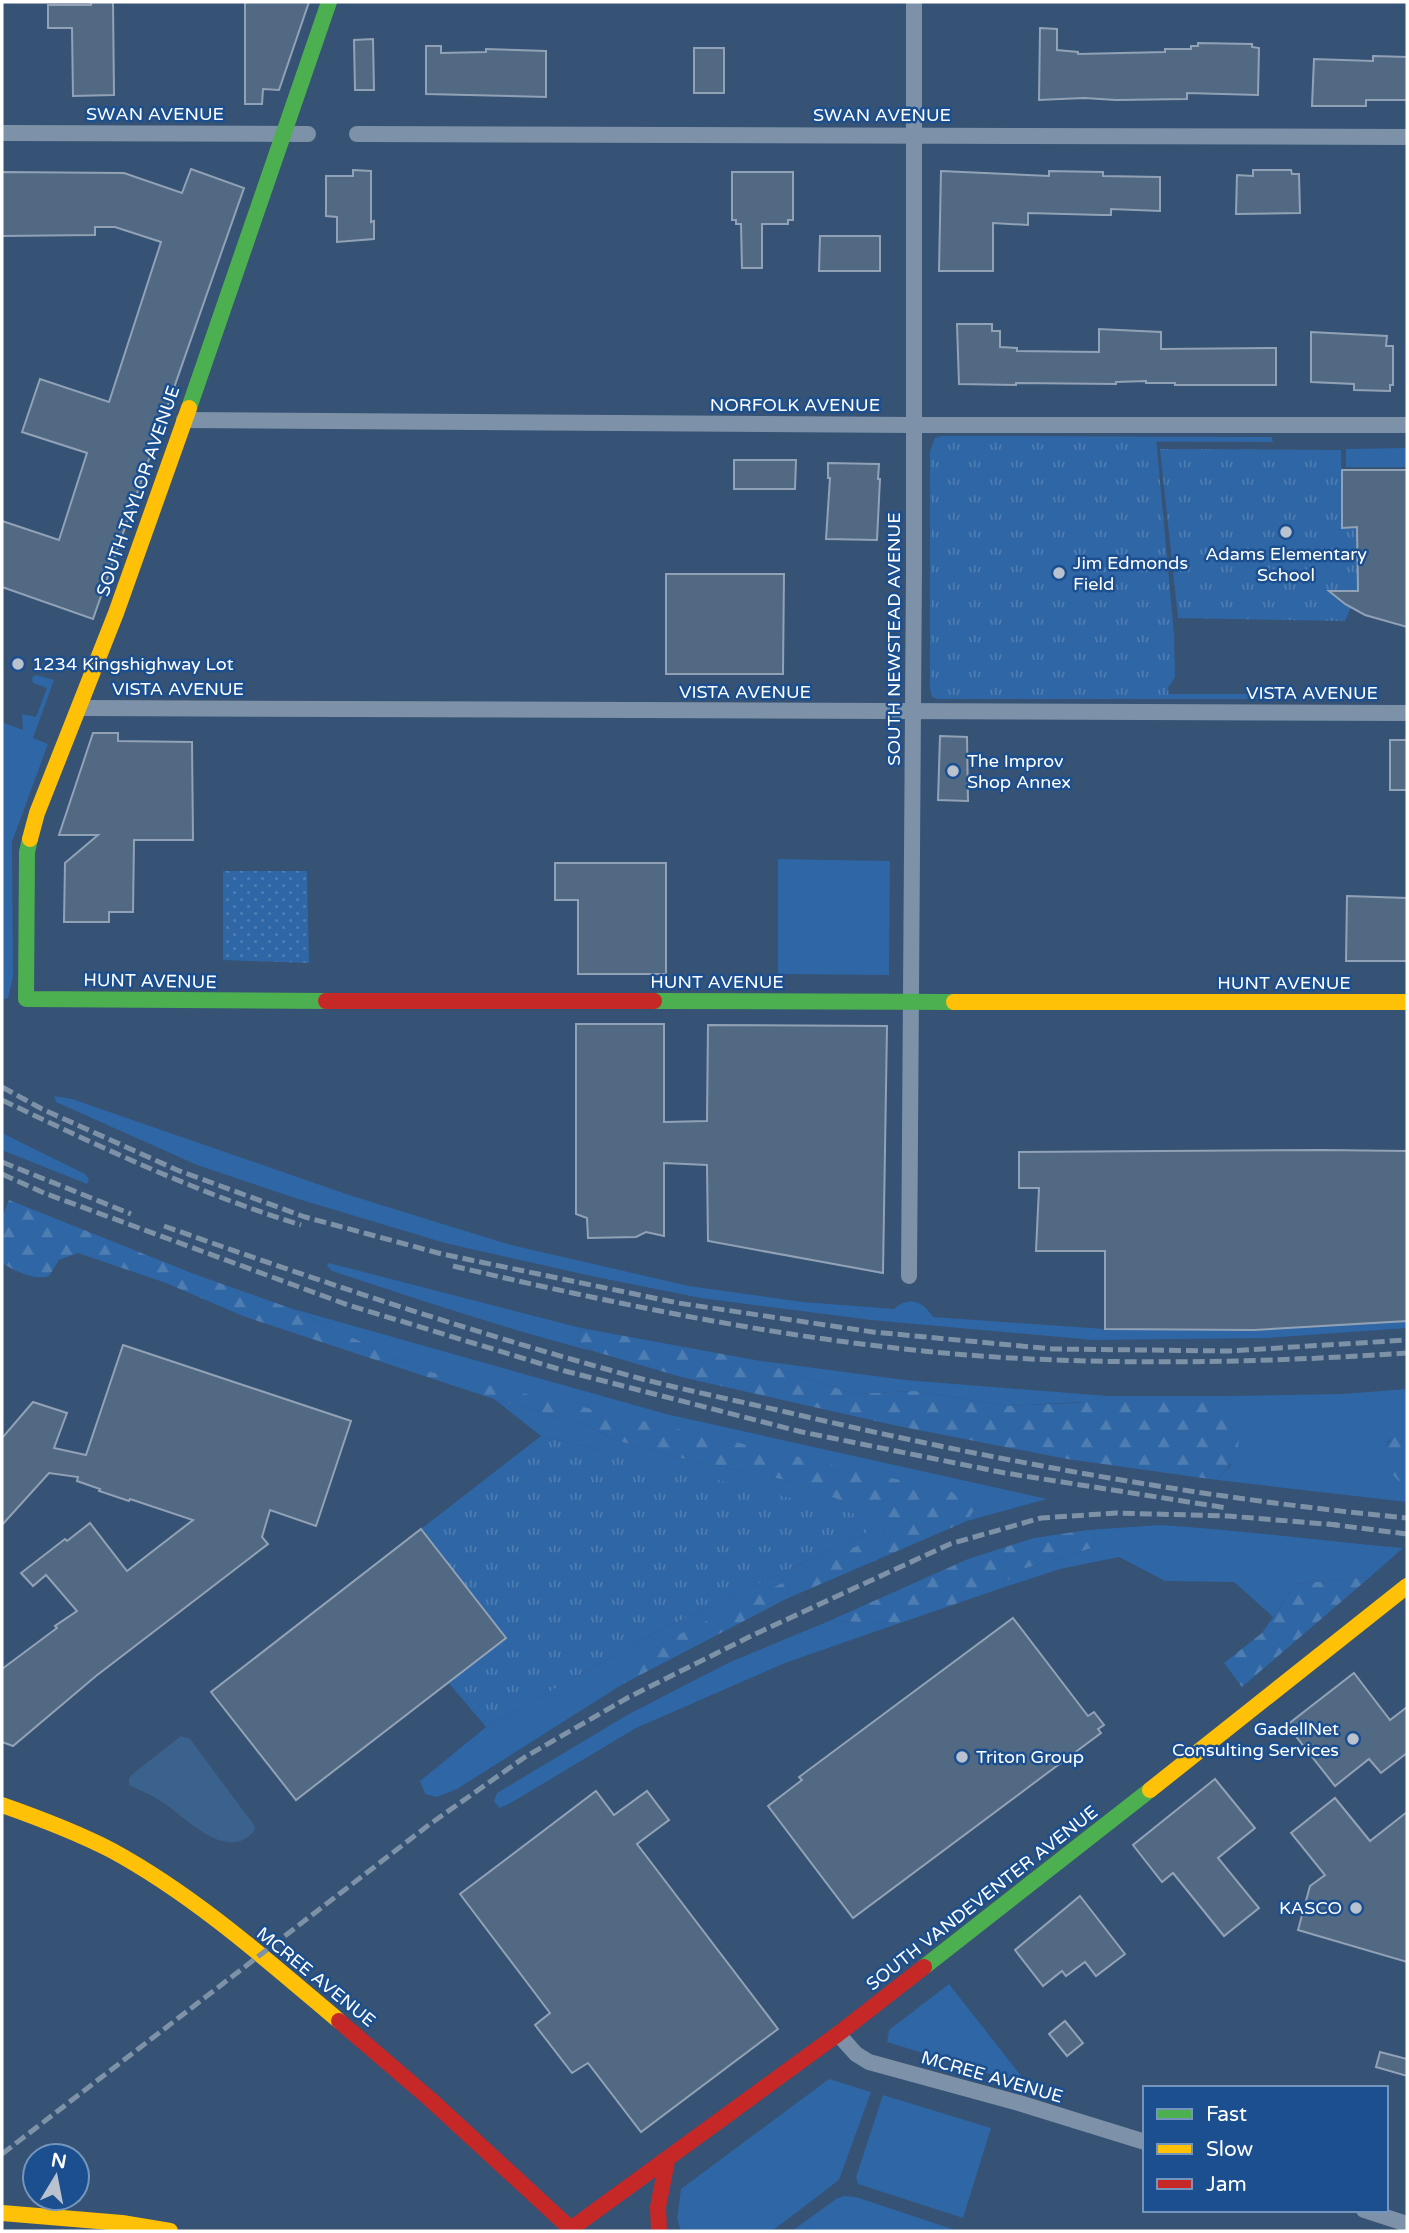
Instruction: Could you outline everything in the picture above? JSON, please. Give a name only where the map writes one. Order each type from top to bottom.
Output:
[{"type":"main road","name":"SOUTH TAYLOR AVENUE","points":[[26,999],[27,852],[37,813],[82,708],[329,2]]},
{"type":"main road","name":"HUNT AVENUE","points":[[26,999],[1407,1002]]},
{"type":"main road","name":"SOUTH VANDEVENTER AVENUE","points":[[571,2231],[838,2034],[1073,1852],[1407,1586]]},
{"type":"main road","name":"MCREE AVENUE","points":[[2,1805],[65,1828],[107,1848],[145,1869],[192,1902],[329,2011],[418,2087],[571,2231]]},
{"type":"main road","points":[[659,2231],[658,2207],[667,2161]]},
{"type":"main road","points":[[2,2213],[38,2214],[170,2231]]},
{"type":"street","name":"SOUTH NEWSTEAD AVENUE","points":[[909,1276],[914,712],[914,2]]},
{"type":"street","name":"SWAN AVENUE","points":[[2,132],[308,134]]},
{"type":"street","name":"SWAN AVENUE","points":[[357,134],[1407,137]]},
{"type":"street","name":"NORFOLK AVENUE","points":[[184,420],[1407,425]]},
{"type":"street","name":"VISTA AVENUE","points":[[82,708],[1407,713]]},
{"type":"street","name":"MCREE AVENUE","points":[[838,2034],[856,2054],[869,2062],[1019,2103],[1143,2141]]},
{"type":"street","points":[[1370,2212],[1407,2224]]},
{"type":"green space","points":[[944,436],[1272,437],[1273,442],[944,441]]},
{"type":"green space","name":"Jim Edmonds Field","points":[[1156,437],[1174,634],[1175,677],[1168,688],[1169,699],[932,697],[930,451],[935,438]]},
{"type":"green space","points":[[1407,448],[1407,467],[1346,467],[1346,449]]},
{"type":"green space","points":[[1160,449],[1341,450],[1342,527],[1361,527],[1361,534],[1357,536],[1357,575],[1362,591],[1330,591],[1351,607],[1345,621],[1178,618]]},
{"type":"green space","points":[[36,675],[54,680],[33,738],[48,744],[12,842],[13,978],[8,998],[2,1000],[2,722],[23,730],[22,714],[36,717],[47,688],[33,683],[32,678]]},
{"type":"green space","points":[[940,694],[1278,694],[1277,699],[939,699]]},
{"type":"green space","points":[[778,859],[890,861],[889,975],[778,974]]},
{"type":"green space","points":[[223,871],[307,871],[309,963],[223,960]]},
{"type":"green space","points":[[54,1096],[72,1099],[352,1196],[511,1245],[689,1286],[803,1302],[894,1309],[905,1303],[915,1302],[925,1307],[933,1317],[1105,1329],[1254,1330],[1407,1321],[1407,1328],[1267,1338],[1093,1340],[871,1320],[701,1298],[445,1243],[295,1198],[197,1165],[56,1102]]},
{"type":"green space","points":[[2,1133],[85,1174],[89,1179],[87,1184],[2,1150]]},
{"type":"green space","points":[[9,1200],[194,1274],[290,1308],[406,1363],[431,1372],[952,1492],[976,1507],[967,1521],[786,1599],[623,1684],[616,1679],[616,1671],[624,1662],[885,1532],[886,1524],[877,1515],[795,1482],[689,1460],[615,1440],[589,1426],[494,1399],[243,1316],[166,1283],[78,1253],[59,1260],[49,1276],[25,1274],[2,1263],[2,1217]]},
{"type":"green space","points":[[329,1263],[581,1328],[579,1343],[592,1351],[332,1271],[327,1266]]},
{"type":"green space","points":[[290,1308],[666,1414],[1047,1499],[967,1521],[976,1507],[431,1372],[406,1363]]},
{"type":"green space","points":[[581,1328],[755,1360],[854,1394],[915,1391],[1006,1406],[1077,1403],[1108,1396],[1223,1396],[1233,1401],[1239,1435],[1237,1452],[1217,1480],[1067,1459],[893,1425],[681,1377],[593,1351],[579,1343]]},
{"type":"green space","points":[[755,1360],[905,1380],[1108,1396],[1083,1402],[1006,1406],[915,1391],[854,1394]]},
{"type":"green space","points":[[1407,1389],[1407,1427],[1387,1442],[1399,1481],[1407,1487],[1407,1502],[1217,1480],[1231,1465],[1233,1401],[1223,1396],[1342,1394]]},
{"type":"green space","points":[[494,1399],[589,1426],[615,1440],[689,1460],[795,1482],[878,1515],[886,1524],[885,1532],[616,1679],[623,1684],[457,1789],[437,1797],[425,1794],[420,1781],[486,1727],[662,1629],[868,1532],[863,1516],[541,1436]]},
{"type":"green space","points":[[1407,1427],[1407,1487],[1390,1472],[1384,1456],[1389,1441]]},
{"type":"green space","points":[[541,1436],[864,1516],[868,1532],[662,1629],[486,1727],[448,1682],[505,1637],[421,1529]]},
{"type":"green space","points":[[1160,1525],[1403,1548],[1370,1577],[1296,1584],[1273,1617],[1234,1582],[1165,1581],[1119,1557],[1060,1569],[1002,1588],[1016,1571],[1092,1548],[1095,1537],[1088,1530]]},
{"type":"green space","points":[[1088,1530],[1095,1537],[1092,1548],[1016,1571],[1002,1588],[900,1623],[829,1621],[968,1559],[1034,1538]]},
{"type":"green space","points":[[1370,1577],[1242,1687],[1224,1663],[1262,1633],[1296,1584]]},
{"type":"green space","points":[[829,1621],[900,1623],[785,1663],[636,1728],[509,1804],[499,1808],[494,1801],[497,1793],[629,1714],[730,1662]]},
{"type":"green space","points":[[949,1984],[1029,2086],[887,2042],[889,2030]]},
{"type":"green space","points":[[829,2079],[871,2092],[839,2180],[772,2231],[681,2231],[677,2219],[681,2189]]},
{"type":"green space","points":[[883,2095],[991,2128],[963,2218],[858,2184],[856,2177]]},
{"type":"green space","points":[[844,2196],[856,2197],[958,2231],[792,2231]]},
{"type":"shaded area","points":[[181,1736],[190,1739],[254,1825],[255,1830],[244,1840],[219,1840],[206,1834],[156,1798],[129,1785],[129,1778],[135,1772]]},
{"type":"building","points":[[91,2],[113,2],[114,95],[73,96],[72,28],[48,28],[48,5],[91,5]]},
{"type":"building","points":[[245,2],[309,2],[279,90],[263,89],[262,104],[245,104]]},
{"type":"building","points":[[1040,28],[1057,29],[1057,50],[1078,54],[1165,52],[1165,49],[1191,49],[1191,46],[1198,46],[1198,43],[1252,44],[1252,47],[1259,48],[1258,95],[1187,93],[1187,99],[1039,100]]},
{"type":"building","points":[[373,39],[374,90],[355,90],[354,40]]},
{"type":"building","points":[[426,46],[441,46],[441,53],[486,52],[486,49],[546,51],[546,97],[426,94]]},
{"type":"building","points":[[694,48],[724,48],[724,93],[694,93]]},
{"type":"building","points":[[1373,56],[1407,57],[1407,100],[1366,100],[1366,106],[1312,106],[1314,59],[1373,61]]},
{"type":"building","points":[[191,169],[244,188],[93,619],[2,587],[2,521],[59,540],[87,453],[22,432],[40,379],[109,402],[161,242],[115,227],[95,227],[95,235],[2,236],[2,172],[124,173],[182,193]]},
{"type":"building","points":[[353,170],[371,171],[371,222],[374,221],[374,239],[337,242],[337,217],[326,216],[326,176],[353,176]]},
{"type":"building","points":[[1253,170],[1291,170],[1292,174],[1299,174],[1300,213],[1236,214],[1237,175],[1253,176]]},
{"type":"building","points":[[941,171],[1049,176],[1049,171],[1103,172],[1103,176],[1160,177],[1160,211],[1111,209],[1111,215],[1028,213],[1028,225],[993,223],[993,271],[939,271]]},
{"type":"building","points":[[732,172],[793,172],[793,220],[788,220],[788,224],[762,224],[762,268],[742,268],[741,224],[732,220]]},
{"type":"building","points":[[820,236],[880,236],[880,271],[819,271]]},
{"type":"building","points":[[957,324],[992,324],[992,331],[1000,331],[1000,347],[1017,348],[1017,351],[1099,352],[1099,329],[1161,332],[1161,349],[1276,348],[1276,385],[1175,385],[1146,381],[1116,384],[959,384]]},
{"type":"building","points":[[1311,332],[1387,336],[1386,346],[1393,346],[1393,385],[1390,385],[1390,391],[1354,390],[1354,384],[1311,382]]},
{"type":"building","points":[[734,460],[796,460],[795,489],[734,489]]},
{"type":"building","points":[[828,463],[879,464],[877,540],[826,539],[830,478]]},
{"type":"building","name":"Adams Elementary School","points":[[1342,470],[1407,470],[1407,627],[1365,615],[1329,591],[1358,591],[1357,527],[1342,528]]},
{"type":"building","points":[[666,574],[784,574],[783,674],[666,674]]},
{"type":"building","points":[[93,733],[118,733],[118,741],[192,742],[193,840],[134,840],[133,912],[109,912],[109,922],[64,922],[65,863],[98,835],[59,835]]},
{"type":"building","name":"The Improv Shop Annex","points":[[940,736],[967,737],[968,801],[938,800]]},
{"type":"building","points":[[1390,740],[1407,740],[1407,790],[1390,790]]},
{"type":"building","points":[[555,863],[666,863],[666,974],[578,974],[578,900],[555,900]]},
{"type":"building","points":[[1347,896],[1407,898],[1407,961],[1346,961]]},
{"type":"building","points":[[576,1024],[664,1024],[664,1122],[707,1121],[708,1025],[887,1026],[883,1273],[708,1241],[707,1165],[664,1163],[664,1236],[646,1232],[636,1237],[588,1238],[587,1218],[576,1214]]},
{"type":"building","points":[[1407,1151],[1407,1321],[1254,1330],[1105,1329],[1105,1251],[1036,1251],[1039,1188],[1019,1188],[1019,1152]]},
{"type":"building","points":[[123,1345],[351,1421],[316,1526],[270,1510],[262,1537],[268,1544],[96,1676],[13,1746],[2,1742],[2,1669],[77,1611],[46,1575],[33,1586],[21,1573],[90,1523],[127,1571],[193,1520],[99,1491],[100,1489],[77,1481],[78,1477],[49,1473],[2,1525],[2,1438],[33,1402],[67,1413],[54,1448],[86,1455]]},
{"type":"building","points":[[421,1529],[506,1638],[296,1800],[211,1692]]},
{"type":"building","name":"Triton Group","points":[[1013,1618],[1088,1716],[1094,1712],[1104,1725],[1098,1729],[1101,1733],[853,1918],[768,1806],[802,1780],[799,1777]]},
{"type":"building","name":"GadellNet Consulting Services","points":[[1354,1673],[1390,1720],[1407,1707],[1407,1753],[1381,1773],[1369,1759],[1335,1786],[1287,1725]]},
{"type":"building","points":[[1215,1779],[1255,1828],[1218,1858],[1259,1908],[1224,1936],[1173,1873],[1162,1882],[1133,1845]]},
{"type":"building","points":[[596,1791],[614,1815],[647,1791],[669,1820],[637,1844],[778,2029],[641,2132],[588,2063],[572,2073],[535,2025],[550,2013],[460,1894]]},
{"type":"building","name":"KASCO","points":[[1335,1798],[1370,1841],[1407,1812],[1407,1962],[1298,1930],[1310,1886],[1325,1875],[1291,1833]]},
{"type":"building","points":[[1080,1896],[1125,1954],[1096,1976],[1085,1962],[1066,1976],[1062,1971],[1043,1986],[1015,1950]]},
{"type":"building","points":[[1065,2021],[1083,2043],[1067,2056],[1049,2034]]},
{"type":"building","points":[[1380,2052],[1407,2059],[1407,2076],[1376,2067]]},
{"type":"railway","points":[[2,1087],[42,1109],[177,1170],[305,1217],[442,1254],[678,1303],[873,1332],[1053,1349],[1229,1351],[1407,1340]]},
{"type":"railway","points":[[2,1100],[187,1184],[301,1225]]},
{"type":"railway","points":[[2,1162],[131,1214]]},
{"type":"railway","points":[[2,1174],[44,1193],[348,1305],[565,1371],[802,1432],[1005,1473],[1227,1508]]},
{"type":"railway","points":[[164,1226],[461,1326],[678,1388],[863,1430],[1095,1476],[1251,1500],[1407,1518]]},
{"type":"railway","points":[[453,1266],[730,1324],[940,1353],[1160,1362],[1308,1359],[1407,1353]]},
{"type":"railway","points":[[2,2154],[430,1824],[525,1757],[629,1697],[753,1635],[950,1544],[1041,1518],[1116,1513],[1228,1516],[1338,1525]]},
{"type":"railway","points":[[1328,1524],[1407,1534]]},
{"type":"traffic: fast","points":[[189,408],[329,2]]},
{"type":"traffic: fast","points":[[30,839],[27,852],[26,999],[326,1001]]},
{"type":"traffic: fast","points":[[654,1001],[954,1002]]},
{"type":"traffic: fast","points":[[924,1967],[1150,1790]]},
{"type":"traffic: slow","points":[[30,839],[37,813],[116,613],[189,408]]},
{"type":"traffic: slow","points":[[954,1002],[1407,1002]]},
{"type":"traffic: slow","points":[[1150,1790],[1407,1586]]},
{"type":"traffic: slow","points":[[2,1805],[44,1820],[111,1850],[172,1887],[229,1929],[339,2021]]},
{"type":"traffic: slow","points":[[2,2213],[122,2223],[170,2231]]},
{"type":"traffic: jam","points":[[326,1001],[654,1001]]},
{"type":"traffic: jam","points":[[568,2231],[838,2034],[924,1967]]},
{"type":"traffic: jam","points":[[339,2021],[431,2100],[572,2230]]},
{"type":"traffic: jam","points":[[659,2231],[658,2207],[667,2161]]},
{"type":"place","name":"Adams Elementary School","points":[[1286,532]]},
{"type":"place","name":"Jim Edmonds Field","points":[[1059,573]]},
{"type":"place","name":"1234 Kingshighway Lot","points":[[18,664]]},
{"type":"place","name":"The Improv Shop Annex","points":[[953,771]]},
{"type":"place","name":"GadellNet Consulting Services","points":[[1353,1739]]},
{"type":"place","name":"Triton Group","points":[[962,1757]]},
{"type":"place","name":"KASCO","points":[[1356,1908]]}]
